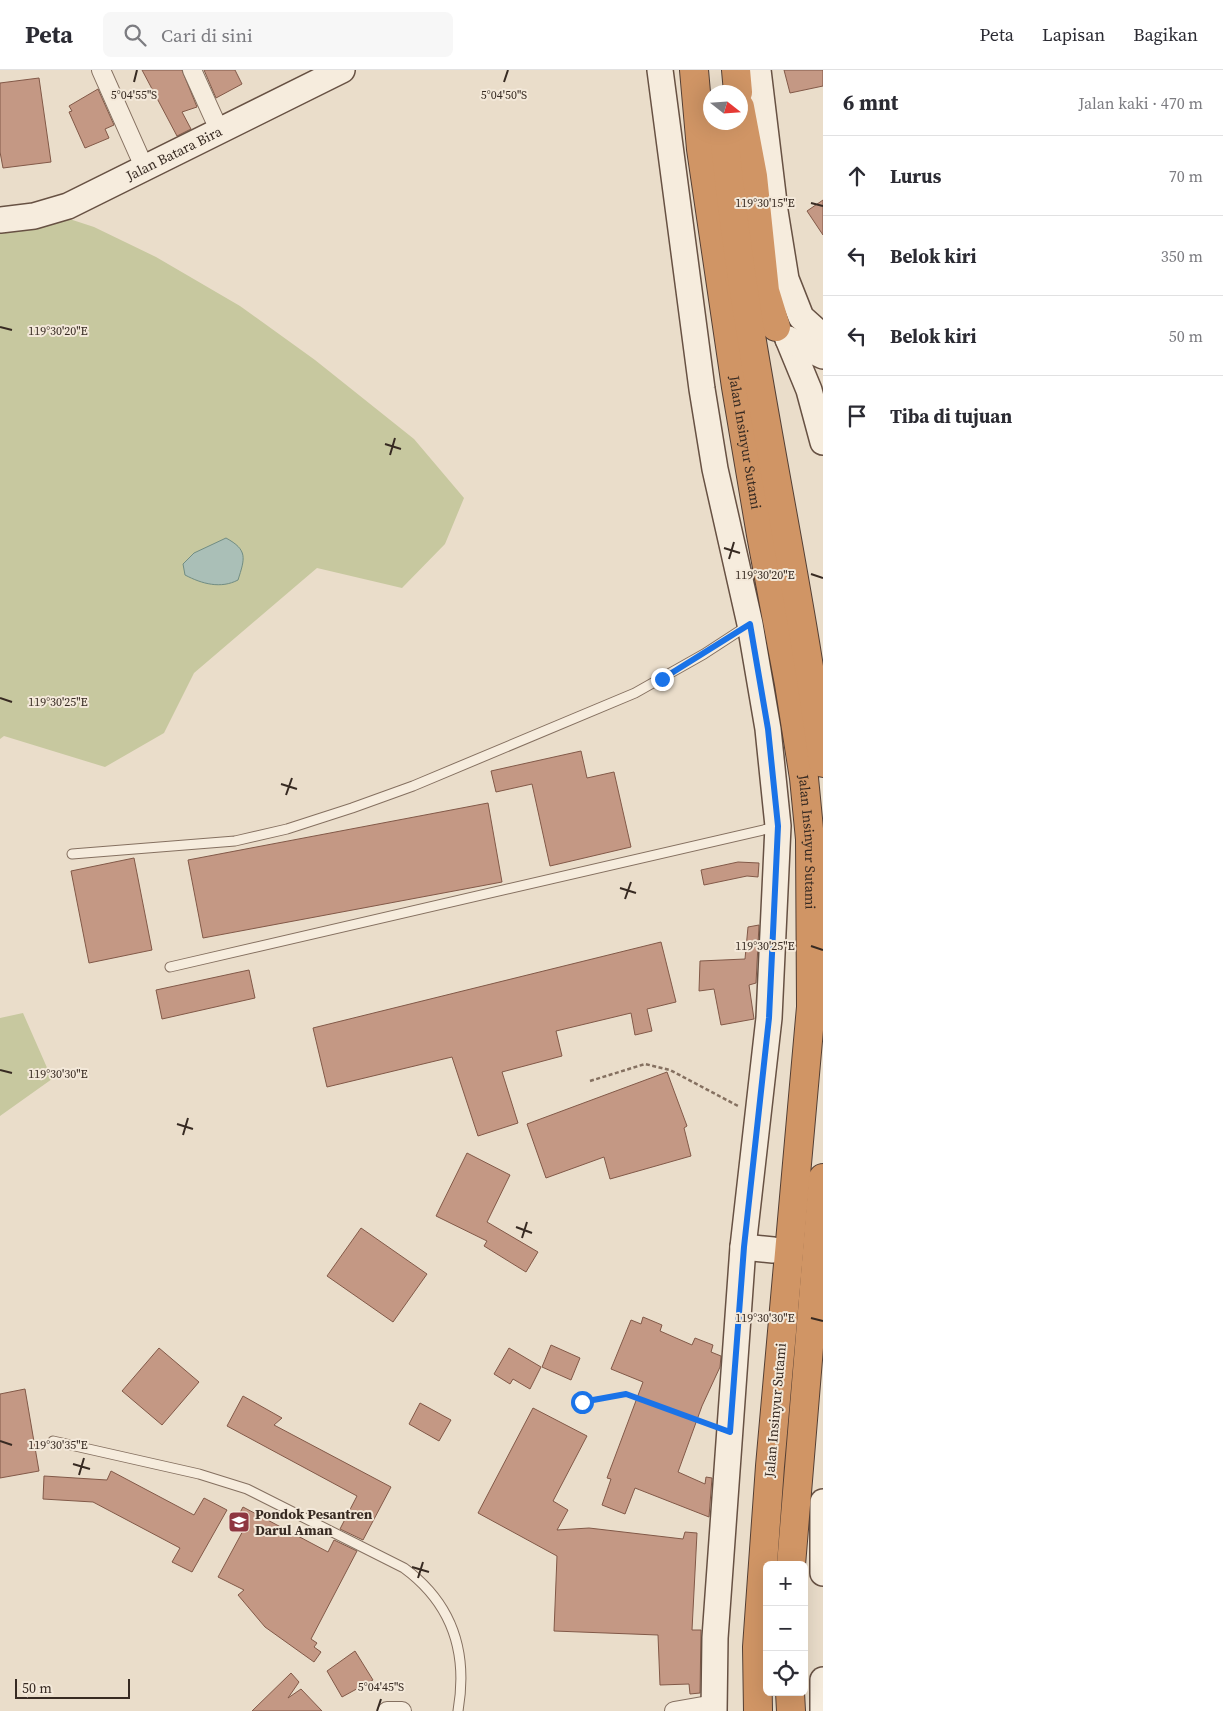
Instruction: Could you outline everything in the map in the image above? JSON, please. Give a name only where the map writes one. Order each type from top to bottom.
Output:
[{"type":"highway","name":"Jalan Insinyur Sutami","points":[[694,70],[701,149],[735,378],[760,535],[789,684],[804,778],[810,839],[811,1007],[770,1466],[757,1648],[758,1711]]},
{"type":"highway","points":[[718,70],[719,85]]},
{"type":"highway","points":[[736,70],[737,85]]},
{"type":"highway","name":"Jalan Insinyur Sutami","points":[[724,130],[742,277],[810,664],[823,762]]},
{"type":"highway","points":[[744,130],[753,176],[766,291],[782,333]]},
{"type":"highway","name":"Jalan Insinyur Sutami","points":[[791,1561],[823,1178]]},
{"type":"highway","points":[[790,1696],[791,1711]]},
{"type":"street","points":[[101,70],[145,169]]},
{"type":"street","points":[[192,70],[220,132]]},
{"type":"street","name":"Jalan Batara Bira","points":[[0,220],[34,216],[68,206],[342,70]]},
{"type":"street","points":[[660,70],[702,389],[716,469],[750,624],[768,729],[778,826],[769,1009],[760,1116],[744,1247],[715,1638],[714,1708],[674,1711]]},
{"type":"street","points":[[758,70],[775,211],[786,279],[801,317],[823,337]]},
{"type":"street","points":[[782,333],[823,356]]},
{"type":"street","points":[[782,333],[809,390],[823,442]]},
{"type":"street","points":[[744,1247],[773,1250]]},
{"type":"street","points":[[823,1502],[823,1573]]},
{"type":"street","points":[[823,1680],[823,1711]]},
{"type":"street","points":[[388,1711],[402,1711]]},
{"type":"lane","points":[[72,854],[235,841],[287,829],[352,808],[413,786],[635,693],[689,663],[750,624]]},
{"type":"lane","points":[[170,967],[778,826]]},
{"type":"lane","points":[[52,1441],[199,1474],[247,1489],[404,1568],[423,1582],[438,1599],[455,1634],[462,1670],[458,1711]]},
{"type":"path","points":[[590,1081],[638,1065],[666,1068],[760,1116]]},
{"type":"path","points":[[582,1402],[626,1394],[730,1432]]},
{"type":"green space","points":[[39,209],[94,227],[156,257],[240,306],[315,360],[414,439],[464,498],[445,544],[402,588],[317,568],[194,673],[164,733],[105,767],[4,736],[0,739],[0,211]]},
{"type":"green space","points":[[23,1013],[52,1079],[0,1116],[0,1018]]},
{"type":"shaded area","points":[[226,538],[238,547],[243,555],[238,580],[218,585],[198,581],[185,575],[183,564],[194,553]]},
{"type":"building","points":[[142,70],[182,70],[197,107],[182,112],[191,129],[177,136]]},
{"type":"building","points":[[204,70],[235,70],[242,84],[216,98]]},
{"type":"building","points":[[784,70],[823,70],[823,86],[790,93]]},
{"type":"building","points":[[39,78],[51,162],[3,168],[0,152],[0,83]]},
{"type":"building","points":[[98,89],[114,125],[105,129],[109,138],[85,148],[69,112],[72,111],[69,106]]},
{"type":"building","points":[[823,200],[823,235],[807,211]]},
{"type":"building","points":[[581,751],[587,778],[614,772],[631,847],[550,866],[532,784],[496,792],[491,771]]},
{"type":"building","points":[[488,803],[502,882],[203,938],[188,860]]},
{"type":"building","points":[[134,858],[152,950],[89,963],[71,871]]},
{"type":"building","points":[[738,862],[759,863],[758,877],[747,876],[704,885],[701,870]]},
{"type":"building","points":[[759,925],[756,983],[749,985],[754,1019],[721,1025],[714,989],[699,991],[700,961],[745,959],[748,927]]},
{"type":"building","points":[[661,942],[676,1002],[647,1009],[652,1031],[635,1035],[631,1013],[556,1031],[562,1056],[502,1072],[518,1123],[478,1136],[452,1057],[327,1087],[313,1028]]},
{"type":"building","points":[[249,970],[255,998],[162,1019],[156,990]]},
{"type":"building","points":[[667,1072],[687,1126],[684,1128],[691,1156],[610,1179],[604,1157],[546,1178],[527,1124]]},
{"type":"building","points":[[467,1153],[510,1175],[487,1222],[538,1252],[526,1272],[484,1246],[487,1241],[436,1216]]},
{"type":"building","points":[[361,1228],[427,1274],[393,1322],[327,1276]]},
{"type":"building","points":[[643,1317],[662,1325],[660,1331],[692,1345],[695,1338],[713,1345],[711,1352],[721,1356],[720,1367],[702,1406],[678,1472],[705,1484],[706,1477],[712,1478],[709,1517],[635,1488],[625,1514],[602,1505],[611,1479],[607,1478],[643,1382],[611,1369],[631,1320],[641,1324]]},
{"type":"building","points":[[551,1345],[580,1358],[571,1380],[542,1367]]},
{"type":"building","points":[[159,1348],[199,1382],[162,1425],[122,1391]]},
{"type":"building","points":[[509,1348],[541,1367],[530,1389],[513,1379],[510,1384],[494,1374]]},
{"type":"building","points":[[25,1389],[39,1471],[0,1478],[0,1394]]},
{"type":"building","points":[[243,1396],[282,1418],[274,1425],[391,1487],[363,1540],[340,1529],[357,1496],[227,1426]]},
{"type":"building","points":[[420,1403],[451,1420],[439,1441],[409,1424]]},
{"type":"building","points":[[533,1408],[587,1436],[553,1501],[568,1510],[557,1530],[589,1528],[683,1539],[685,1532],[697,1533],[692,1630],[701,1630],[700,1693],[690,1694],[689,1684],[660,1685],[658,1635],[554,1631],[557,1556],[478,1513]]},
{"type":"building","points":[[111,1471],[194,1515],[204,1498],[227,1510],[192,1572],[172,1562],[180,1548],[93,1502],[43,1499],[44,1476],[107,1480]]},
{"type":"building","points":[[243,1507],[328,1552],[334,1540],[357,1551],[311,1639],[317,1643],[314,1647],[321,1652],[314,1662],[265,1627],[238,1595],[244,1590],[218,1577],[245,1527],[235,1522]]},
{"type":"building","points":[[355,1651],[373,1680],[342,1697],[327,1671]]},
{"type":"building","points":[[291,1673],[299,1682],[288,1698],[301,1689],[322,1711],[252,1711]]},
{"type":"place","name":"Pondok Pesantren Darul Aman","points":[[239,1522]]},
{"type":"route","points":[[582,1402],[626,1394],[730,1432],[744,1247],[760,1116],[769,1018],[778,826],[775,778],[750,624],[662,679]]}]
